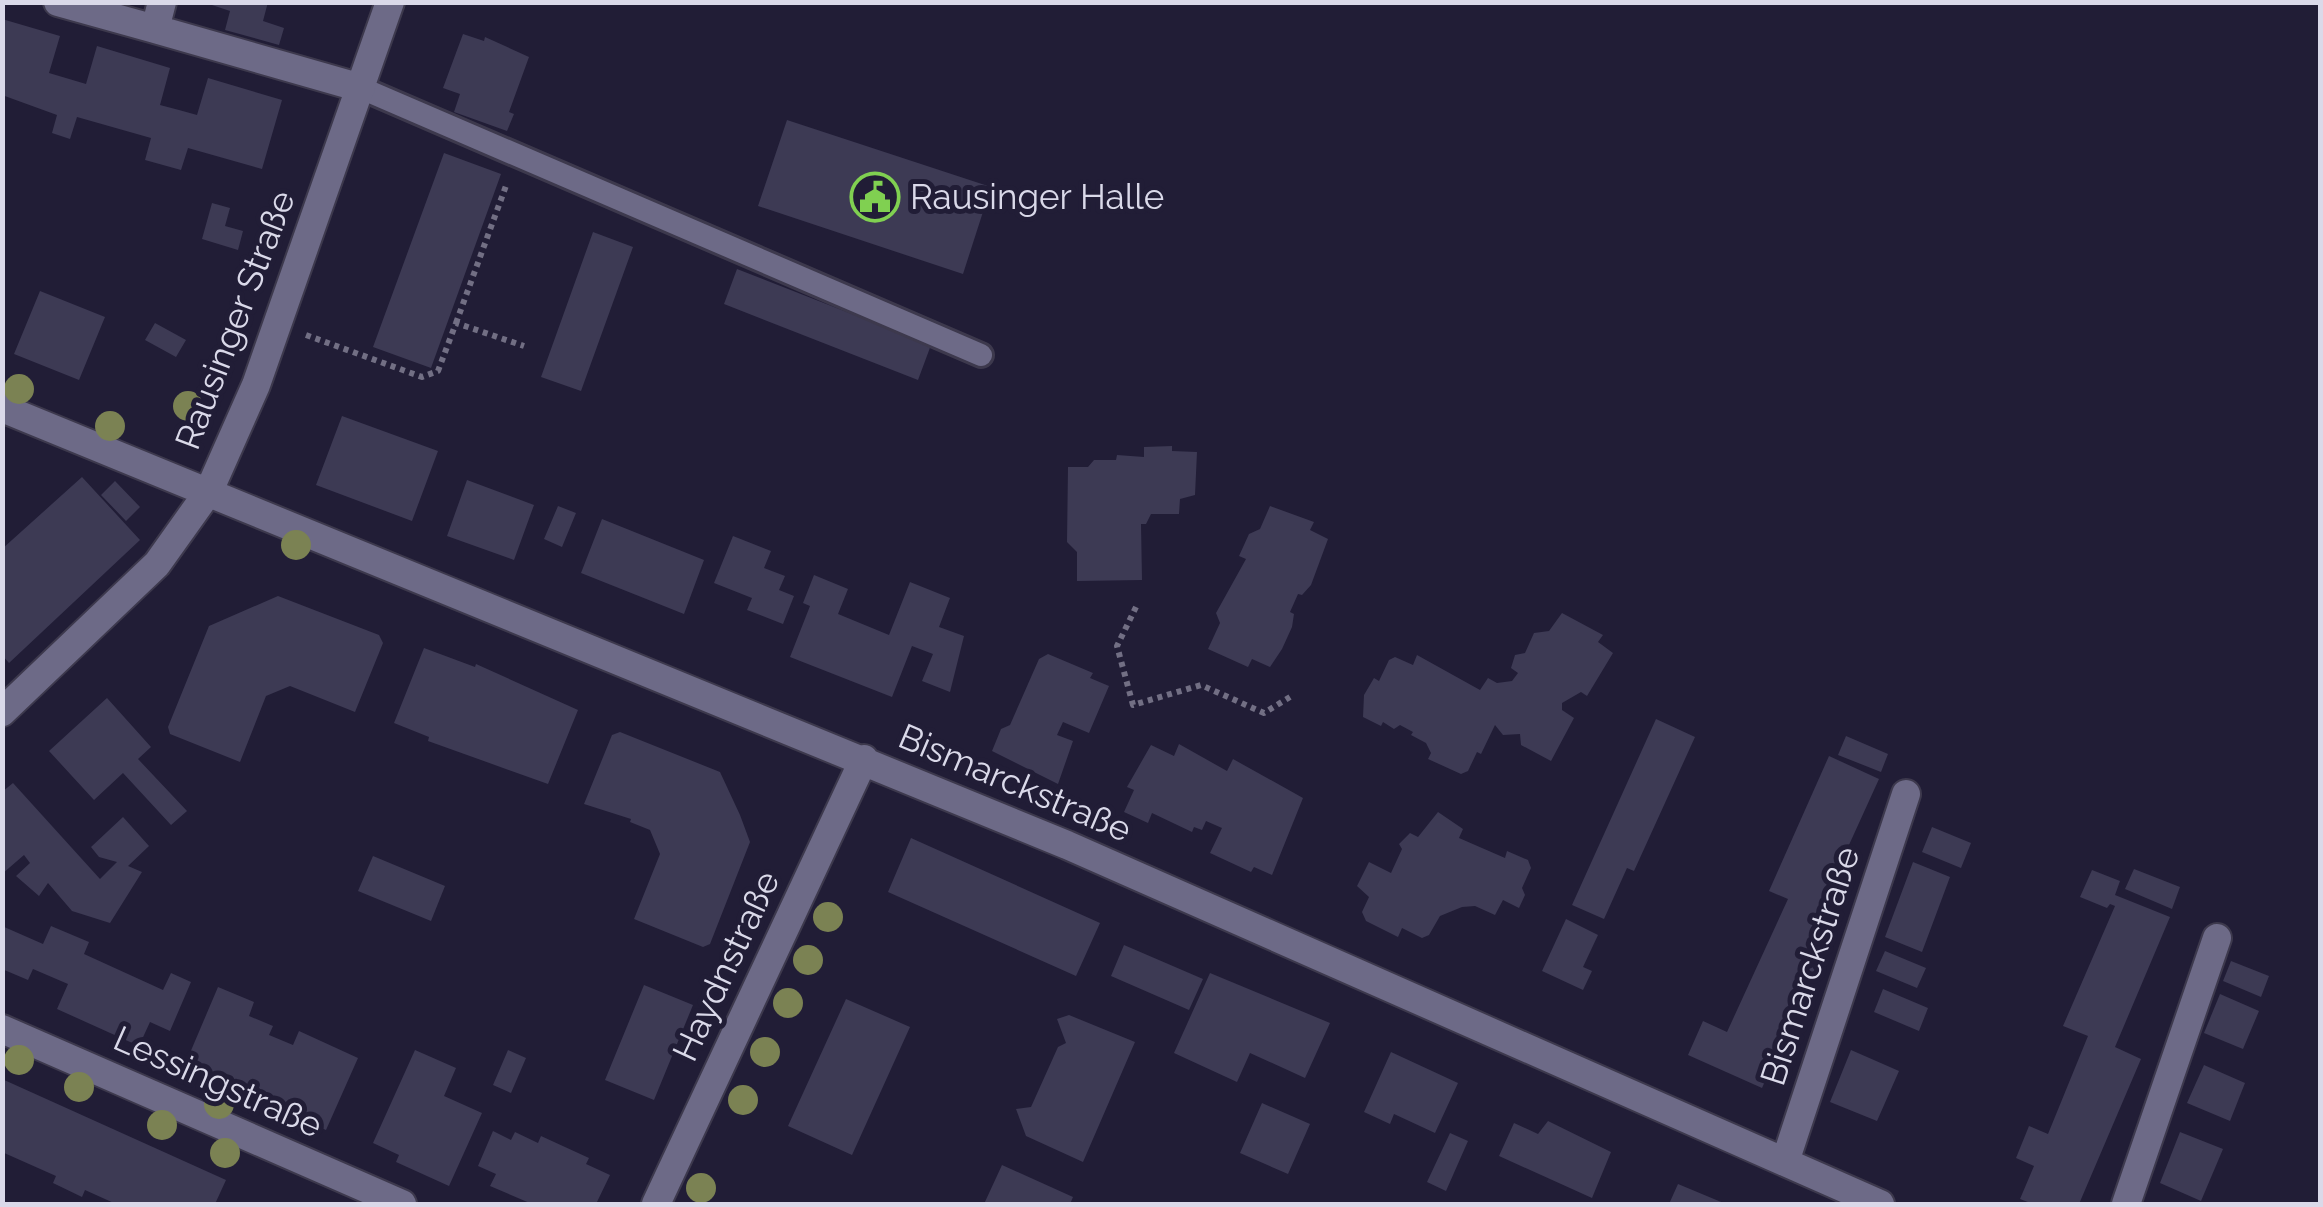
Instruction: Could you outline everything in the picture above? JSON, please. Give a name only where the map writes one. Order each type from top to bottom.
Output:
[{"type":"street","points":[[58,2],[159,16],[361,88]]},
{"type":"street","name":"Rausinger Straße","points":[[2,712],[158,564],[208,491],[277,325],[390,2]]},
{"type":"street","name":"Bismarckstraße","points":[[2,408],[864,759],[1880,1204]]},
{"type":"street","name":"Haydnstraße","points":[[656,1204],[864,759]]},
{"type":"street","name":"Bismarckstraße","points":[[1785,1162],[1906,794]]},
{"type":"street","points":[[2126,1204],[2217,938]]},
{"type":"street","name":"Lessingstraße","points":[[2,1029],[402,1204]]},
{"type":"lane","points":[[361,88],[981,355]]},
{"type":"path","points":[[277,325],[422,377],[438,371],[517,156]]},
{"type":"path","points":[[456,323],[524,346]]},
{"type":"path","points":[[1136,607],[1117,646],[1134,705],[1201,685],[1264,713],[1290,697]]},
{"type":"building","points":[[203,2],[268,2],[263,21],[284,28],[279,45],[225,30],[230,11]]},
{"type":"building","points":[[2,19],[60,36],[49,73],[86,84],[97,46],[170,68],[160,105],[197,115],[208,78],[282,100],[262,169],[188,148],[181,170],[145,160],[151,138],[77,117],[70,139],[52,133],[57,115],[2,95]]},
{"type":"building","points":[[463,34],[484,41],[485,37],[529,57],[509,112],[514,114],[507,131],[454,112],[460,94],[443,88]]},
{"type":"building","name":"Rausinger Halle","points":[[787,120],[991,187],[963,274],[758,206]]},
{"type":"building","points":[[444,153],[501,174],[431,368],[373,347]]},
{"type":"building","points":[[212,203],[230,208],[225,226],[243,231],[238,250],[202,239]]},
{"type":"building","points":[[593,232],[633,247],[581,391],[541,377]]},
{"type":"building","points":[[737,269],[931,345],[918,380],[724,304]]},
{"type":"building","points":[[40,291],[105,317],[79,380],[14,354]]},
{"type":"building","points":[[155,323],[186,340],[176,357],[145,340]]},
{"type":"building","points":[[342,416],[438,451],[412,521],[316,485]]},
{"type":"building","points":[[1172,446],[1172,451],[1197,452],[1195,495],[1180,499],[1179,514],[1151,514],[1146,524],[1141,524],[1142,580],[1077,581],[1077,552],[1067,542],[1068,467],[1088,467],[1094,460],[1116,460],[1117,455],[1144,457],[1144,447]]},
{"type":"building","points":[[82,477],[140,540],[9,663],[2,655],[2,549]]},
{"type":"building","points":[[467,480],[534,505],[514,560],[447,536]]},
{"type":"building","points":[[115,481],[140,507],[126,521],[101,495]]},
{"type":"building","points":[[558,506],[576,513],[562,547],[544,539]]},
{"type":"building","points":[[1270,506],[1314,522],[1310,530],[1328,539],[1311,585],[1302,595],[1298,594],[1290,612],[1294,614],[1292,627],[1282,649],[1270,667],[1252,659],[1248,667],[1208,649],[1220,623],[1216,613],[1246,559],[1239,556],[1249,534],[1260,529]]},
{"type":"building","points":[[602,519],[704,560],[684,614],[581,573]]},
{"type":"building","points":[[733,536],[771,551],[764,568],[785,576],[779,590],[794,596],[783,624],[747,610],[752,598],[714,583]]},
{"type":"building","points":[[814,575],[848,589],[838,614],[889,635],[910,582],[950,598],[939,627],[964,636],[950,692],[922,681],[933,654],[912,646],[892,697],[790,657],[810,606],[803,603]]},
{"type":"building","points":[[278,596],[379,635],[383,643],[355,712],[290,686],[266,696],[240,762],[170,734],[168,727],[209,626]]},
{"type":"building","points":[[1562,613],[1603,635],[1598,642],[1613,653],[1587,696],[1581,692],[1562,703],[1562,710],[1574,718],[1551,761],[1521,745],[1520,734],[1503,735],[1495,725],[1481,754],[1477,752],[1468,771],[1461,774],[1428,759],[1431,753],[1426,743],[1411,735],[1413,732],[1400,725],[1394,729],[1383,722],[1381,726],[1363,717],[1364,695],[1374,678],[1379,681],[1389,660],[1395,657],[1413,665],[1417,655],[1480,690],[1488,678],[1497,683],[1512,681],[1518,673],[1511,668],[1515,655],[1525,653],[1534,633],[1549,631]]},
{"type":"building","points":[[424,648],[475,667],[476,664],[578,710],[548,784],[428,741],[429,737],[394,723]]},
{"type":"building","points":[[1048,654],[1093,673],[1090,678],[1109,686],[1089,733],[1063,722],[1057,735],[1073,741],[1058,784],[992,751],[1001,729],[1010,725],[1039,659]]},
{"type":"building","points":[[107,698],[151,747],[138,759],[187,811],[171,825],[123,773],[94,800],[49,751]]},
{"type":"building","points":[[1656,719],[1695,737],[1634,871],[1627,868],[1604,919],[1572,905]]},
{"type":"building","points":[[620,732],[720,772],[740,815],[750,842],[710,944],[703,947],[634,919],[660,854],[650,830],[630,822],[631,819],[584,804],[612,735]]},
{"type":"building","points":[[1846,736],[1888,754],[1881,772],[1838,755]]},
{"type":"building","points":[[1179,744],[1227,771],[1233,759],[1303,798],[1272,875],[1254,867],[1251,872],[1210,853],[1222,828],[1206,821],[1202,830],[1194,827],[1192,832],[1152,813],[1148,823],[1124,812],[1134,790],[1127,787],[1151,745],[1174,756]]},
{"type":"building","points":[[1829,756],[1879,779],[1818,913],[1837,922],[1762,1088],[1688,1055],[1703,1021],[1727,1032],[1788,899],[1769,891]]},
{"type":"building","points":[[13,783],[100,879],[117,862],[99,857],[91,847],[123,817],[149,846],[128,866],[142,872],[110,923],[72,911],[48,883],[39,896],[16,876],[30,863],[24,855],[2,874],[2,792]]},
{"type":"building","points":[[1438,812],[1463,829],[1459,838],[1505,858],[1507,851],[1528,860],[1531,868],[1522,888],[1525,895],[1519,908],[1503,900],[1495,915],[1475,906],[1462,907],[1440,916],[1429,935],[1422,938],[1402,928],[1398,937],[1366,921],[1362,912],[1369,897],[1357,886],[1369,862],[1391,873],[1402,849],[1399,844],[1410,833],[1418,837]]},
{"type":"building","points":[[1932,827],[1971,843],[1961,868],[1922,852]]},
{"type":"building","points":[[911,838],[1100,923],[1076,976],[888,892]]},
{"type":"building","points":[[373,856],[445,886],[431,921],[358,891]]},
{"type":"building","points":[[1913,862],[1950,877],[1922,952],[1885,937]]},
{"type":"building","points":[[2134,869],[2180,887],[2172,909],[2125,889]]},
{"type":"building","points":[[2092,870],[2120,881],[2115,895],[2170,917],[2115,1047],[2141,1059],[2079,1204],[2033,1204],[2020,1199],[2034,1166],[2016,1158],[2029,1126],[2048,1134],[2088,1036],[2063,1026],[2115,906],[2110,904],[2107,908],[2080,897]]},
{"type":"building","points":[[1566,919],[1598,935],[1583,967],[1592,971],[1583,990],[1542,971]]},
{"type":"building","points":[[2,926],[43,944],[51,926],[89,942],[84,954],[163,990],[171,973],[191,982],[170,1031],[150,1022],[139,1046],[57,1009],[68,984],[33,969],[28,980],[2,969]]},
{"type":"building","points":[[1124,945],[1203,979],[1189,1010],[1111,976]]},
{"type":"building","points":[[1885,951],[1926,968],[1917,988],[1876,971]]},
{"type":"building","points":[[2231,961],[2269,976],[2261,997],[2223,981]]},
{"type":"building","points":[[1210,973],[1330,1023],[1305,1078],[1250,1053],[1237,1082],[1174,1053]]},
{"type":"building","points":[[644,985],[693,1005],[654,1100],[605,1080]]},
{"type":"building","points":[[218,987],[254,1002],[249,1016],[273,1026],[269,1035],[293,1045],[299,1031],[358,1058],[326,1130],[184,1067]]},
{"type":"building","points":[[1883,989],[1928,1008],[1919,1031],[1874,1012]]},
{"type":"building","points":[[2220,994],[2259,1011],[2243,1049],[2204,1033]]},
{"type":"building","points":[[846,999],[910,1027],[852,1155],[788,1126]]},
{"type":"building","points":[[1069,1015],[1135,1042],[1083,1162],[1026,1136],[1016,1109],[1031,1107],[1058,1047],[1066,1043],[1057,1019]]},
{"type":"building","points":[[415,1050],[456,1068],[444,1096],[482,1113],[449,1186],[396,1162],[399,1155],[373,1143]]},
{"type":"building","points":[[508,1050],[526,1058],[511,1093],[493,1085]]},
{"type":"building","points":[[1851,1050],[1899,1071],[1877,1121],[1830,1102]]},
{"type":"building","points":[[1391,1052],[1458,1083],[1435,1133],[1394,1114],[1390,1124],[1364,1112]]},
{"type":"building","points":[[2204,1065],[2245,1083],[2230,1121],[2187,1103]]},
{"type":"building","points":[[2,1079],[226,1180],[215,1204],[116,1204],[85,1190],[82,1197],[53,1183],[56,1176],[2,1152]]},
{"type":"building","points":[[1262,1103],[1310,1124],[1288,1174],[1240,1153]]},
{"type":"building","points":[[1548,1121],[1611,1152],[1592,1198],[1499,1156],[1514,1123],[1538,1134]]},
{"type":"building","points":[[493,1131],[511,1140],[515,1132],[538,1143],[541,1136],[589,1158],[586,1164],[610,1175],[596,1204],[532,1204],[490,1186],[496,1174],[478,1166]]},
{"type":"building","points":[[2180,1132],[2223,1149],[2201,1201],[2160,1183]]},
{"type":"building","points":[[1450,1133],[1468,1141],[1446,1191],[1427,1182]]},
{"type":"building","points":[[1002,1165],[1073,1197],[1070,1204],[984,1204]]},
{"type":"building","points":[[1678,1184],[1726,1204],[1669,1204]]},
{"type":"place","name":"Rausinger Halle","points":[[875,197]]}]
